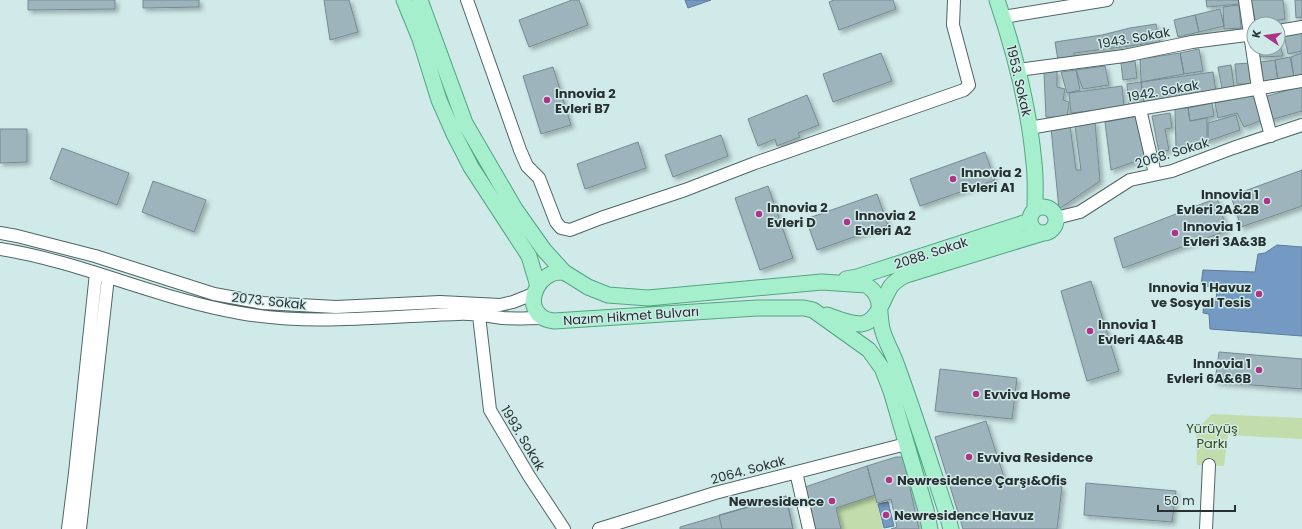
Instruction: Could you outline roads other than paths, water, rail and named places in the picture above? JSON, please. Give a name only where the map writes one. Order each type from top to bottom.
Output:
[{"type":"main road","points":[[404,0],[420,39],[439,100],[454,134],[471,167],[529,256],[535,290],[534,308],[542,318]]},
{"type":"main road","name":"Nazım Hikmet Bulvarı","points":[[420,0],[465,123],[515,209],[544,250],[564,272],[588,287],[608,295],[648,298],[831,282],[866,285],[872,289],[876,294],[880,308],[882,330],[896,362],[951,529]]},
{"type":"main road","name":"1953. Sokak","points":[[996,0],[1003,17],[1018,70],[1043,214]]},
{"type":"main road","points":[[813,310],[852,323],[865,323],[880,308],[891,286],[897,279],[1043,233],[1036,231],[1031,225],[1043,214]]},
{"type":"main road","name":"2088. Sokak","points":[[831,282],[857,277],[1043,214]]},
{"type":"main road","points":[[535,290],[544,278],[553,272],[564,272]]},
{"type":"main road","name":"Nazım Hikmet Bulvarı","points":[[542,318],[554,322],[757,308],[804,308],[813,310],[869,350],[882,368],[891,391],[926,510],[930,529]]},
{"type":"street","points":[[467,0],[527,166],[539,178],[556,222],[561,228],[570,230],[607,215],[685,190],[755,163],[964,90],[969,85],[953,25],[954,0]]},
{"type":"street","points":[[1003,17],[1107,0]]},
{"type":"street","points":[[1245,0],[1248,16]]},
{"type":"street","points":[[1286,30],[1302,27]]},
{"type":"street","name":"1943. Sokak","points":[[1018,70],[1124,56],[1192,42],[1246,35]]},
{"type":"street","points":[[1254,56],[1258,88],[1272,136]]},
{"type":"street","name":"1942. Sokak","points":[[1029,128],[1302,81]]},
{"type":"street","points":[[1140,109],[1155,174]]},
{"type":"street","name":"2068. Sokak","points":[[1043,214],[1080,212],[1130,180],[1172,170],[1302,125]]},
{"type":"street","name":"2073. Sokak","points":[[0,233],[95,256],[214,294],[264,303],[336,307],[440,302],[479,309],[516,319],[542,318]]},
{"type":"street","name":"2073. Sokak","points":[[0,249],[46,259],[217,308],[241,313],[268,316],[322,320],[460,314],[513,302],[535,290]]},
{"type":"street","points":[[68,529],[96,273]]},
{"type":"street","points":[[80,529],[108,277]]},
{"type":"street","name":"1993. Sokak","points":[[479,309],[490,410],[529,476],[564,529]]},
{"type":"street","name":"2064. Sokak","points":[[599,529],[715,493],[906,444]]},
{"type":"street","points":[[1206,529],[1209,465]]},
{"type":"street","points":[[796,472],[809,529]]},
{"type":"water","points":[[685,0],[711,0],[688,8]]},
{"type":"water","name":"Innovia 1 Havuz ve Sosyal Tesis","points":[[1277,245],[1302,247],[1302,336],[1210,329],[1209,314],[1203,313],[1204,301],[1216,302],[1217,288],[1201,285],[1203,270],[1255,272],[1258,254],[1265,253]]},
{"type":"water","name":"Newresidence Havuz","points":[[888,502],[894,526],[884,528],[878,504]]},
{"type":"place","name":"Innovia 2 Evleri B7","points":[[547,100]]},
{"type":"place","name":"Innovia 2 Evleri A1","points":[[953,179]]},
{"type":"place","name":"Innovia 1 Evleri 2A&2B","points":[[1267,201]]},
{"type":"place","name":"Innovia 2 Evleri D","points":[[759,214]]},
{"type":"place","name":"Innovia 2 Evleri A2","points":[[847,222]]},
{"type":"place","name":"Innovia 1 Evleri 3A&3B","points":[[1175,233]]},
{"type":"place","name":"Innovia 1 Havuz ve Sosyal Tesis","points":[[1259,294]]},
{"type":"place","name":"Innovia 1 Evleri 4A&4B","points":[[1090,331]]},
{"type":"place","name":"Innovia 1 Evleri 6A&6B","points":[[1259,370]]},
{"type":"place","name":"Evviva Home","points":[[976,394]]},
{"type":"place","name":"Evviva Residence","points":[[969,457]]},
{"type":"place","name":"Newresidence Çarşı&Ofis","points":[[889,480]]},
{"type":"place","name":"Newresidence","points":[[832,501]]},
{"type":"place","name":"Newresidence Havuz","points":[[886,515]]},
{"type":"park label","name":"Yürüyüş Parkı","points":[[1212,436]]}]
